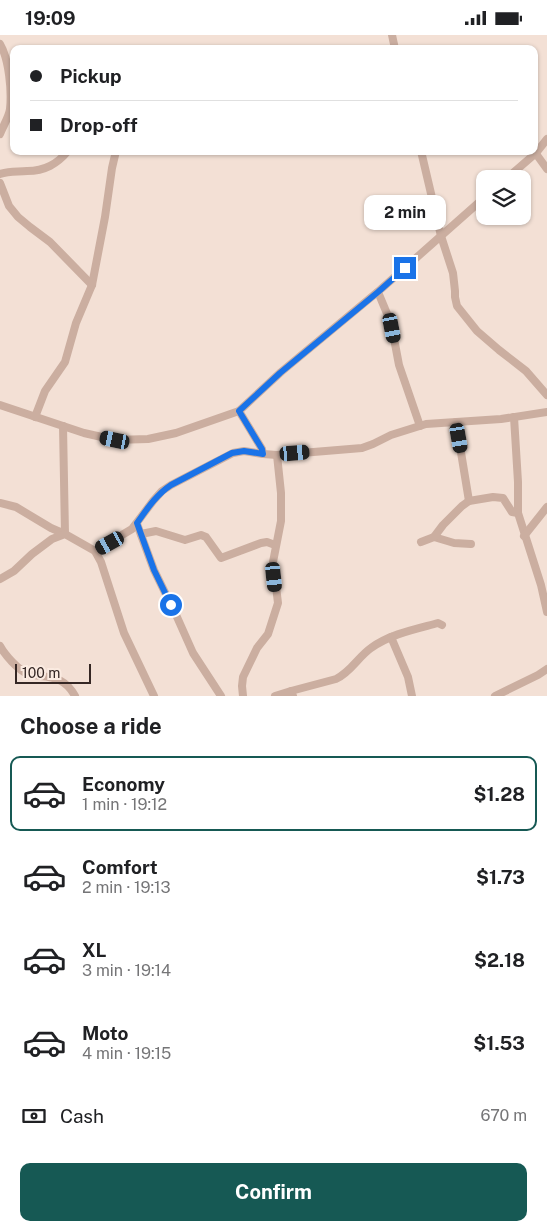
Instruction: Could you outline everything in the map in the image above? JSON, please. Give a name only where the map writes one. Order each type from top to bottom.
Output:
[{"type":"street","points":[[0,44],[6,61],[10,89],[10,110],[0,134]]},
{"type":"street","points":[[538,149],[547,139]]},
{"type":"street","points":[[0,174],[45,169],[56,164],[64,155]]},
{"type":"street","points":[[35,417],[45,391],[65,362],[76,323],[92,285],[115,155]]},
{"type":"street","points":[[422,155],[441,235],[453,273],[455,297],[458,305],[477,331],[499,351],[526,371],[547,395]]},
{"type":"street","points":[[516,170],[532,155]]},
{"type":"street","points":[[537,155],[547,169]]},
{"type":"street","points":[[0,183],[9,205],[18,217],[50,242],[92,285]]},
{"type":"street","points":[[0,405],[84,433],[115,440],[148,439],[176,433],[239,411],[280,373],[378,292],[476,205]]},
{"type":"street","points":[[378,292],[390,322],[399,365],[420,426]]},
{"type":"street","points":[[239,411],[262,449],[263,454]]},
{"type":"street","points":[[95,551],[132,529],[162,491],[232,453],[244,451],[278,455],[362,448],[391,435],[426,424],[514,417],[547,412]]},
{"type":"street","points":[[514,417],[518,513],[547,610]]},
{"type":"street","points":[[456,422],[470,501]]},
{"type":"street","points":[[63,426],[65,534]]},
{"type":"street","points":[[243,696],[243,677],[256,648],[268,634],[278,603],[273,563],[281,521],[278,455]]},
{"type":"street","points":[[421,542],[434,537],[448,520],[470,501],[493,497],[503,498],[512,512],[518,513]]},
{"type":"street","points":[[0,503],[16,507],[51,529],[65,534],[95,551],[101,562],[124,633],[154,696]]},
{"type":"street","points":[[524,536],[547,507]]},
{"type":"street","points":[[137,523],[154,570],[193,653],[221,696]]},
{"type":"street","points":[[141,534],[156,531],[185,540],[204,535],[221,558],[261,543],[276,545]]},
{"type":"street","points":[[0,579],[14,571],[52,539],[65,534]]},
{"type":"street","points":[[434,537],[454,543],[471,544]]},
{"type":"street","points":[[275,696],[292,693],[343,676],[374,645],[391,637],[438,623],[442,625]]},
{"type":"street","points":[[391,637],[408,677],[412,696]]},
{"type":"street","points":[[0,646],[11,661],[22,671],[27,674],[50,677],[61,681],[70,687],[75,696]]},
{"type":"street","points":[[495,696],[547,669]]},
{"type":"street","points":[[516,686],[518,696]]},
{"type":"route","points":[[171,605],[154,570],[137,523],[153,501],[171,485],[232,453],[244,451],[263,454],[262,449],[239,411],[280,373],[405,268]]}]
